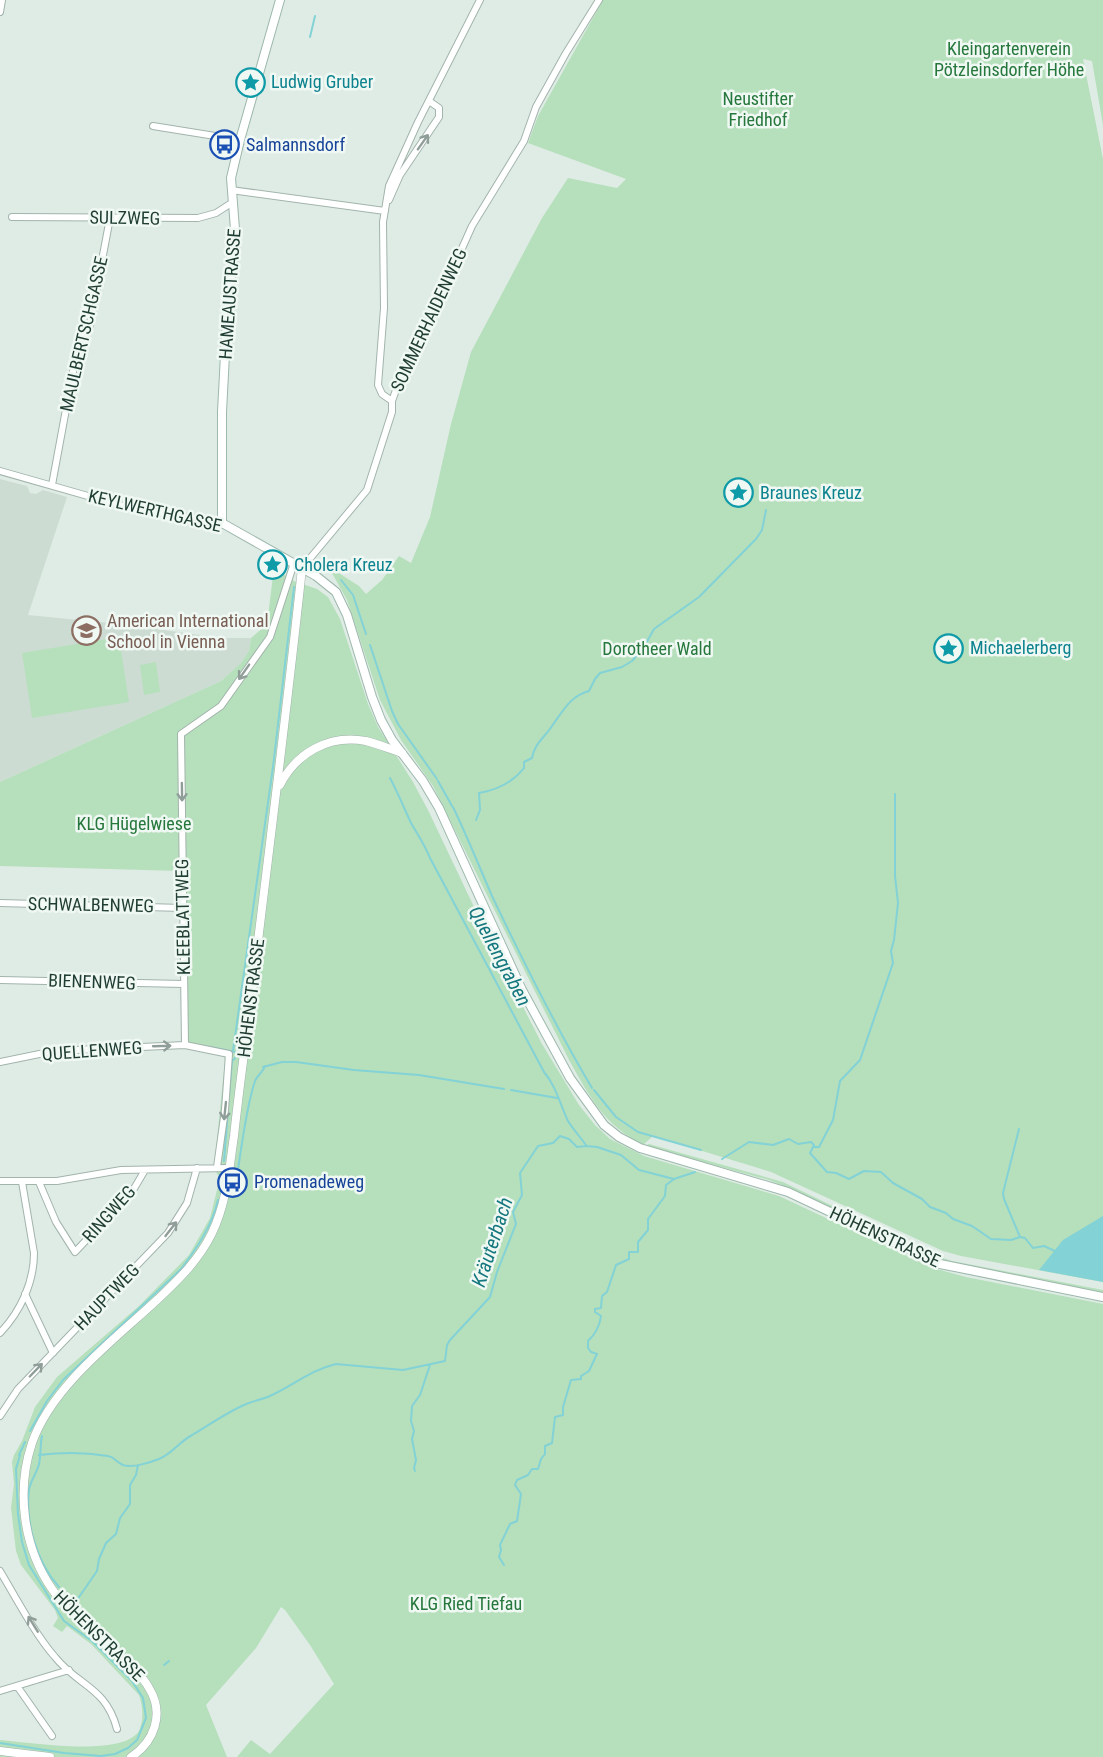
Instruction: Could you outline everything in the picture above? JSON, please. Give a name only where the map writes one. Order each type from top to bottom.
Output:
[{"type":"main road","name":"HAMEAUSTRASSE","points":[[222,523],[222,412],[228,297],[236,251],[231,178],[280,0]]},
{"type":"main road","name":"KEYLWERTHGASSE","points":[[222,523],[328,584],[340,599],[376,708],[386,729],[402,753]]},
{"type":"main road","name":"HÖHENSTRASSE","points":[[402,753],[439,808],[522,990],[557,1056],[589,1107],[604,1125],[626,1142],[657,1154],[788,1192],[940,1264],[1103,1297]]},
{"type":"street","points":[[0,12],[2,0]]},
{"type":"street","points":[[392,401],[382,394],[378,385],[384,308],[382,243],[389,186],[480,0]]},
{"type":"street","name":"SOMMERHAIDENWEG","points":[[302,568],[367,490],[392,412],[392,401],[404,368],[438,302],[472,226],[524,141],[536,106],[599,0]]},
{"type":"street","points":[[385,211],[400,175],[440,117],[439,108],[429,101]]},
{"type":"street","points":[[153,126],[240,140]]},
{"type":"street","points":[[231,190],[385,211]]},
{"type":"street","name":"SULZWEG","points":[[12,217],[198,218],[216,213],[233,202]]},
{"type":"street","name":"MAULBERTSCHGASSE","points":[[52,485],[79,339],[89,329],[110,218]]},
{"type":"street","name":"KEYLWERTHGASSE","points":[[0,471],[133,508],[222,523]]},
{"type":"street","name":"KLEEBLATTWEG","points":[[185,1045],[181,734],[221,706],[270,637],[294,563]]},
{"type":"street","points":[[276,792],[302,568]]},
{"type":"street","name":"HÖHENSTRASSE","points":[[130,1757],[147,1743],[154,1730],[157,1715],[153,1696],[140,1677],[71,1612],[46,1581],[33,1552],[27,1531],[23,1497],[25,1468],[39,1425],[68,1384],[178,1281],[200,1254],[213,1231],[222,1208],[230,1168],[276,792],[298,759],[326,743],[356,740],[402,753]]},
{"type":"street","name":"SCHWALBENWEG","points":[[0,903],[183,908]]},
{"type":"street","name":"BIENENWEG","points":[[0,980],[184,984]]},
{"type":"street","points":[[185,1045],[229,1054],[225,1110],[217,1167]]},
{"type":"street","name":"QUELLENWEG","points":[[0,1062],[54,1051],[185,1045]]},
{"type":"street","name":"HAUPTWEG","points":[[0,1416],[18,1389],[168,1233],[188,1203],[197,1168]]},
{"type":"street","points":[[0,1181],[39,1182],[121,1170],[230,1168]]},
{"type":"street","name":"RINGWEG","points":[[39,1182],[56,1222],[75,1252],[132,1192],[145,1170]]},
{"type":"street","points":[[0,1333],[14,1315],[31,1278],[34,1253],[22,1182]]},
{"type":"street","points":[[25,1294],[53,1353]]},
{"type":"street","points":[[0,1571],[50,1651],[106,1703],[114,1717],[117,1729]]},
{"type":"street","points":[[0,1587],[7,1582]]},
{"type":"street","points":[[0,1691],[69,1670]]},
{"type":"street","points":[[16,1686],[52,1736]]},
{"type":"street","points":[[0,1751],[50,1757]]},
{"type":"shaded area","name":"American International School in Vienna","points":[[0,479],[27,486],[30,493],[36,494],[43,490],[67,497],[28,615],[120,624],[222,638],[251,638],[249,651],[241,663],[221,681],[0,782]]},
{"type":"green space","name":"Dorotheer Wald","points":[[603,0],[1103,0],[1103,125],[1092,61],[1083,59],[1103,159],[1103,1282],[943,1251],[771,1172],[653,1136],[643,1145],[629,1137],[599,1109],[569,1060],[433,786],[401,740],[380,700],[347,600],[332,573],[334,570],[359,586],[366,594],[382,580],[399,556],[411,563],[430,517],[451,424],[471,352],[542,218],[568,178],[617,188],[626,179],[528,143],[538,116]]},
{"type":"green space","points":[[274,568],[294,581],[317,589],[328,597],[340,619],[378,727],[429,812],[501,964],[542,1044],[579,1105],[610,1139],[644,1156],[779,1196],[933,1268],[966,1277],[1103,1304],[1103,1757],[237,1757],[251,1740],[270,1754],[334,1684],[310,1645],[281,1607],[256,1648],[206,1705],[227,1757],[0,1757],[0,1740],[97,1746],[130,1739],[141,1726],[142,1713],[139,1695],[91,1644],[67,1626],[62,1632],[53,1626],[58,1618],[55,1610],[21,1565],[16,1551],[11,1508],[14,1484],[12,1462],[35,1407],[57,1377],[139,1306],[189,1255],[210,1218],[220,1178],[216,1172],[215,1159],[225,1061],[224,1056],[182,1048],[180,871],[0,866],[0,782],[221,681],[241,663],[249,651],[251,638],[267,624]]},
{"type":"green space","points":[[119,637],[129,702],[32,718],[22,653]]},
{"type":"green space","points":[[156,662],[160,692],[144,695],[140,665]]},
{"type":"green space","points":[[649,1144],[783,1182],[934,1255],[952,1261],[1103,1290],[1103,1293],[951,1263],[769,1180],[645,1146]]},
{"type":"water","points":[[1103,1216],[1103,1282],[1039,1270],[1063,1240]]},
{"type":"waterway","points":[[310,37],[315,16]]},
{"type":"waterway","points":[[476,820],[480,810],[479,793],[492,790],[515,777],[524,768],[524,762],[532,758],[537,745],[572,700],[589,691],[600,673],[622,667],[632,661],[644,647],[654,629],[699,597],[756,539],[762,530],[766,510]]},
{"type":"waterway","points":[[341,580],[353,595],[366,634]]},
{"type":"waterway","points":[[233,1051],[273,767],[294,587]]},
{"type":"waterway","points":[[370,645],[398,724],[437,779]]},
{"type":"waterway","name":"Quellengraben","points":[[390,778],[411,823],[552,1083],[568,1121],[586,1145]]},
{"type":"waterway","points":[[438,781],[452,806]]},
{"type":"waterway","points":[[813,1147],[819,1147],[833,1120],[840,1081],[860,1060],[893,963],[891,951],[898,903],[895,876],[895,794]]},
{"type":"waterway","points":[[453,807],[516,945],[552,1017],[592,1088]]},
{"type":"waterway","points":[[210,1047],[235,1052]]},
{"type":"waterway","points":[[229,1096],[232,1061],[235,1058]]},
{"type":"waterway","points":[[263,1067],[282,1062],[296,1062],[354,1070],[419,1075],[504,1089]]},
{"type":"waterway","points":[[234,1192],[251,1094],[256,1079],[265,1066]]},
{"type":"waterway","points":[[511,1090],[557,1098]]},
{"type":"waterway","points":[[594,1090],[616,1117],[638,1132],[701,1150]]},
{"type":"waterway","points":[[224,1161],[228,1110]]},
{"type":"waterway","points":[[1019,1129],[1003,1193],[1020,1237]]},
{"type":"waterway","name":"Kräuterbach","points":[[39,1455],[90,1454],[110,1457],[123,1465],[141,1465],[164,1457],[187,1438],[231,1412],[270,1396],[327,1367],[336,1364],[403,1370],[445,1361],[450,1340],[490,1297],[516,1224],[513,1212],[522,1195],[520,1173],[538,1146],[553,1143],[560,1136],[569,1139],[577,1147],[597,1147],[621,1155],[639,1170],[674,1179],[695,1172]]},
{"type":"waterway","name":"Kräuterbach","points":[[722,1159],[749,1142],[773,1145],[789,1139],[798,1144],[811,1142],[814,1145],[810,1153],[827,1172],[849,1179],[864,1171],[881,1172],[893,1183],[922,1199],[930,1207],[972,1226],[991,1239],[1011,1240],[1020,1237],[1025,1238],[1033,1248],[1044,1246],[1057,1252]]},
{"type":"waterway","points":[[504,1565],[499,1557],[500,1545],[510,1524],[517,1521],[521,1494],[515,1485],[517,1480],[528,1475],[532,1469],[538,1469],[545,1454],[545,1446],[552,1443],[555,1417],[563,1415],[571,1380],[581,1379],[581,1376],[589,1371],[597,1354],[588,1348],[588,1341],[595,1333],[601,1316],[595,1312],[595,1309],[601,1308],[602,1296],[607,1292],[616,1265],[629,1259],[629,1252],[638,1252],[638,1242],[648,1230],[648,1219],[665,1196],[666,1185],[674,1179]]},
{"type":"waterway","points":[[30,1431],[47,1401],[63,1380],[181,1269],[203,1236],[218,1200]]},
{"type":"waterway","points":[[415,1471],[412,1406],[420,1395],[430,1365]]},
{"type":"waterway","points":[[42,1436],[39,1464],[29,1490],[29,1515],[34,1542],[44,1566],[59,1587]]},
{"type":"waterway","points":[[19,1455],[25,1442]]},
{"type":"waterway","points":[[0,1743],[64,1753],[101,1756],[115,1754],[128,1748],[137,1740],[146,1718],[143,1698],[132,1681],[92,1641],[64,1621],[29,1565],[22,1542],[18,1514],[16,1469],[20,1455]]},
{"type":"waterway","points":[[77,1600],[97,1571],[106,1543],[116,1534],[120,1518],[130,1504],[130,1485],[136,1475],[138,1465]]},
{"type":"waterway","points":[[164,1665],[169,1661]]},
{"type":"place","name":"Ludwig Gruber","points":[[250,82]]},
{"type":"place","name":"Salmannsdorf","points":[[225,145]]},
{"type":"place","name":"Braunes Kreuz","points":[[739,493]]},
{"type":"place","name":"Cholera Kreuz","points":[[273,565]]},
{"type":"place","name":"American International School in Vienna","points":[[86,631]]},
{"type":"place","name":"Michaelerberg","points":[[949,648]]},
{"type":"place","name":"Promenadeweg","points":[[233,1182]]},
{"type":"park label","name":"Kleingartenverein Pötzleinsdorfer Höhe","points":[[1009,59]]},
{"type":"park label","name":"Neustifter Friedhof","points":[[758,109]]},
{"type":"park label","name":"KLG Hügelwiese","points":[[134,824]]},
{"type":"park label","name":"KLG Ried Tiefau","points":[[466,1604]]}]
